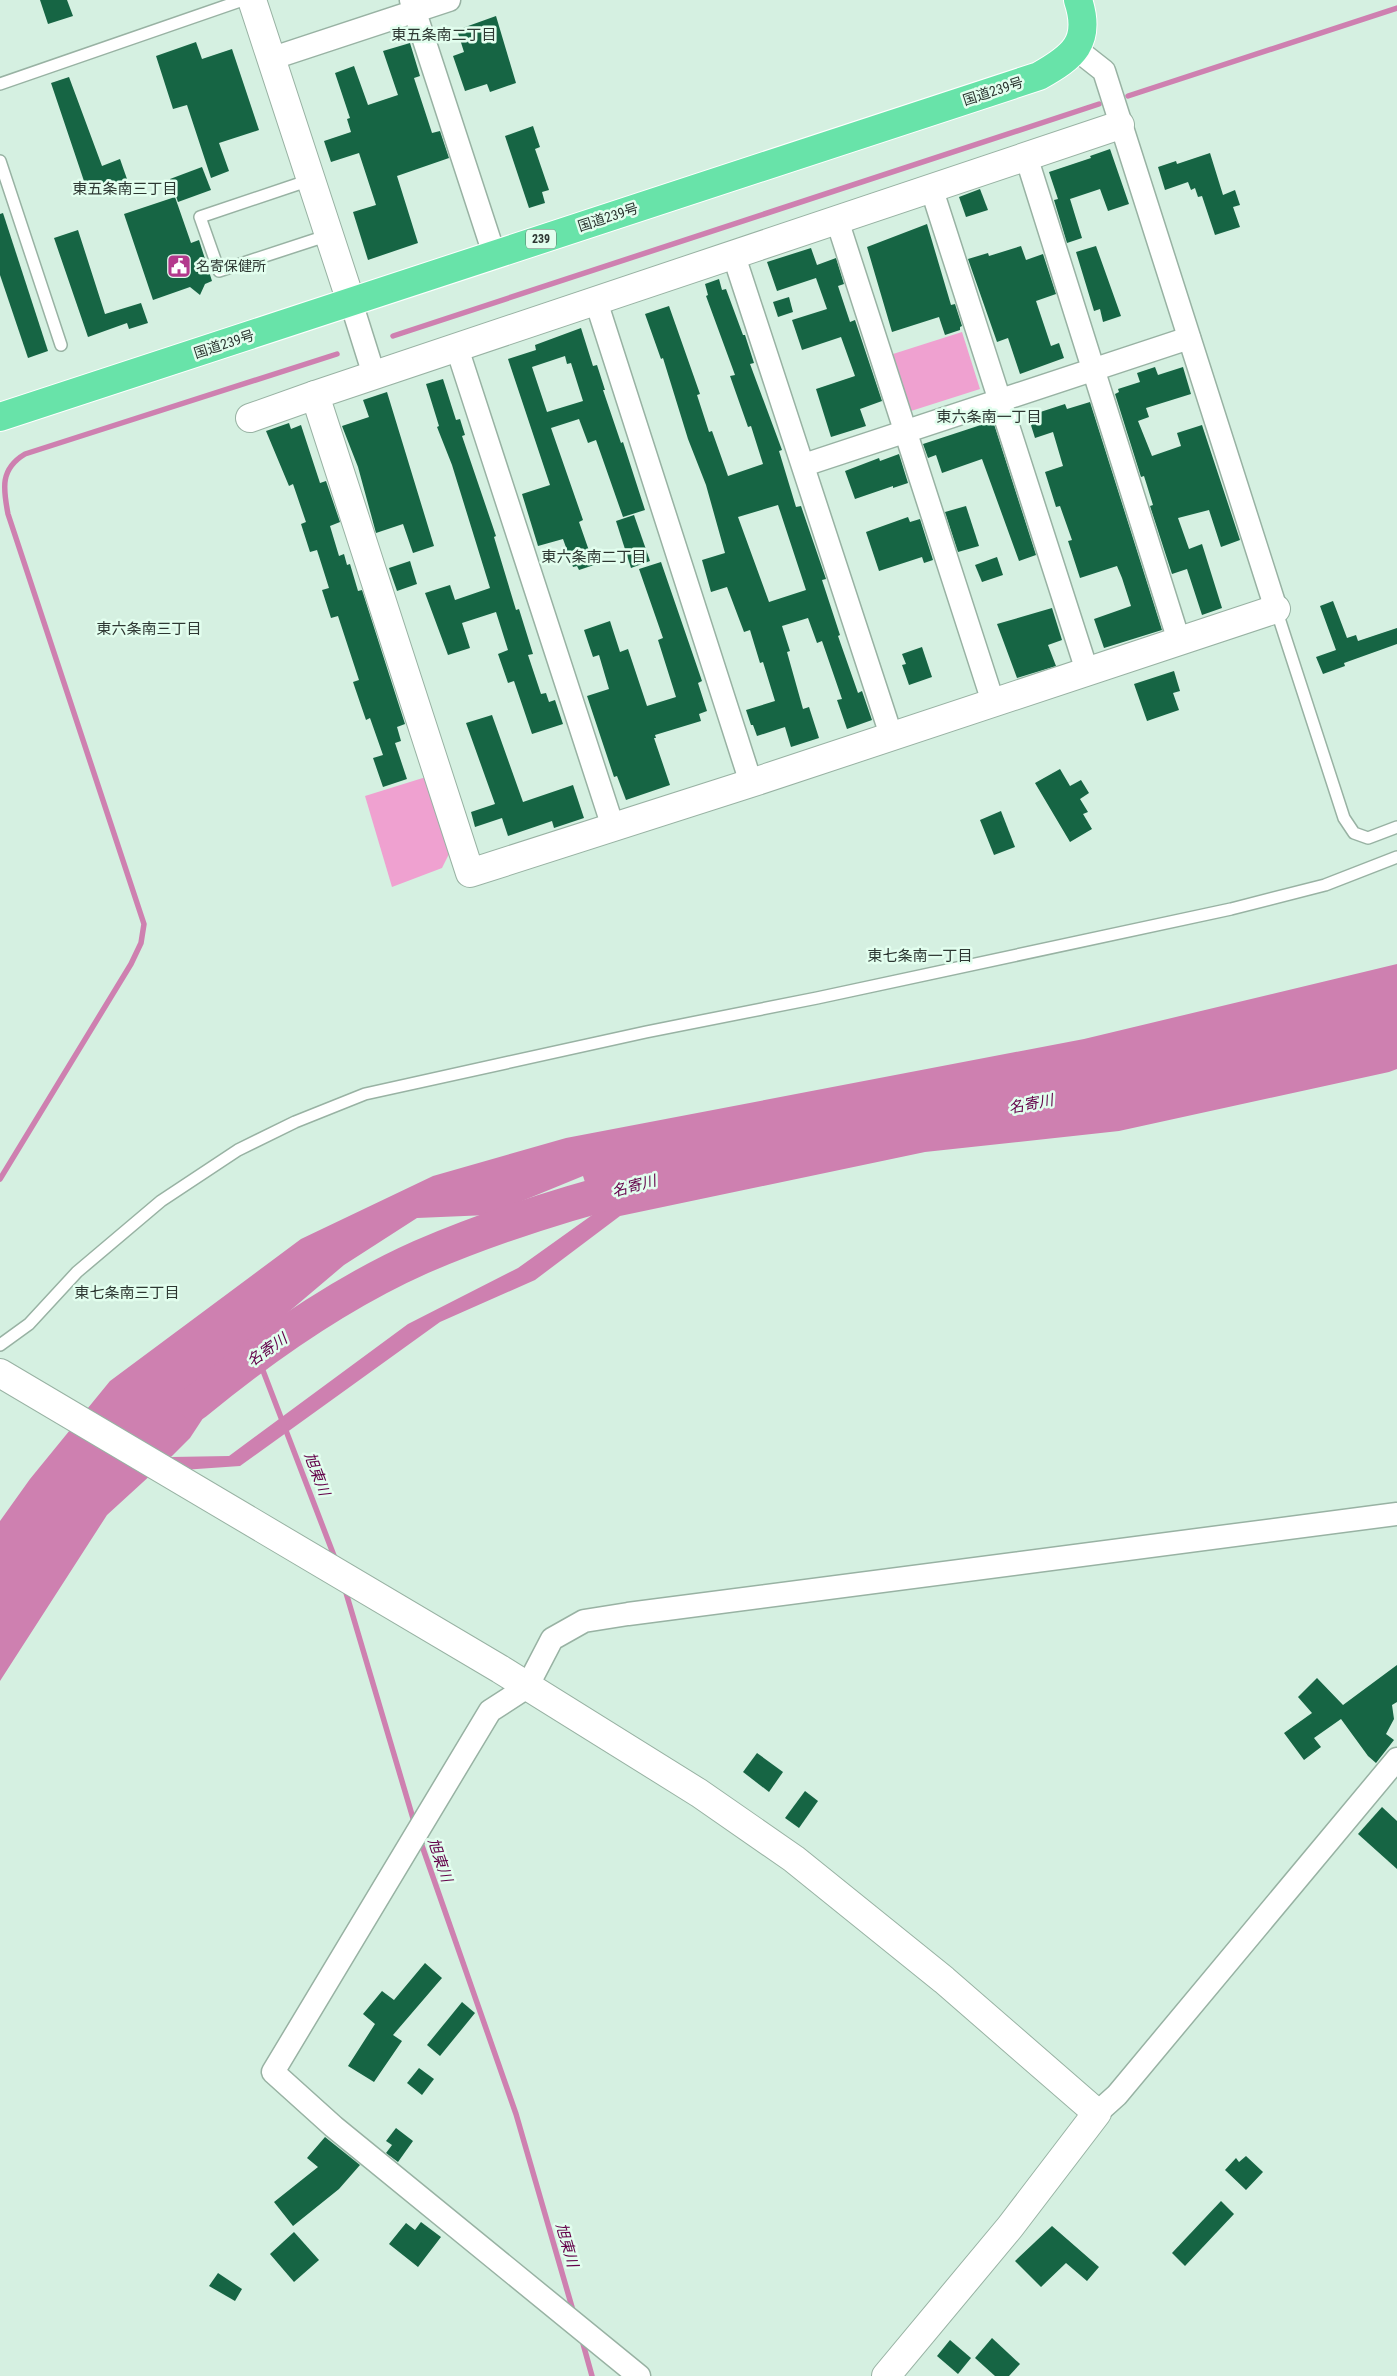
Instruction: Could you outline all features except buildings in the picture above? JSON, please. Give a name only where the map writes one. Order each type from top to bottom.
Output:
[{"type":"highway","name":"国道239号","points":[[0,417],[1039,76],[1063,63],[1076,49],[1084,29],[1078,0]]},
{"type":"street","points":[[252,0],[374,375]]},
{"type":"street","points":[[270,59],[413,6],[449,0]]},
{"type":"street","points":[[413,6],[494,254]]},
{"type":"street","points":[[315,395],[470,873],[752,783],[1276,608],[1104,71],[1076,49]]},
{"type":"street","points":[[250,418],[734,256],[931,187],[1120,125]]},
{"type":"street","points":[[1026,156],[1178,640]]},
{"type":"street","points":[[931,187],[1087,671]]},
{"type":"street","points":[[837,220],[993,702]]},
{"type":"street","points":[[734,256],[891,735]]},
{"type":"street","points":[[596,301],[752,783]]},
{"type":"street","points":[[804,466],[1189,338]]},
{"type":"street","points":[[456,348],[613,827]]},
{"type":"street","points":[[3,1376],[500,1669],[527,1688],[699,1793],[794,1859],[944,1980],[1097,2113]]},
{"type":"street","points":[[639,2376],[334,2127],[273,2072],[490,1711],[527,1688],[552,1638],[584,1621],[1397,1514]]},
{"type":"street","points":[[886,2376],[1010,2228],[1097,2113],[1117,2095],[1397,1759]]},
{"type":"lane","points":[[0,84],[243,0]]},
{"type":"lane","points":[[0,161],[61,345]]},
{"type":"lane","points":[[310,180],[200,217],[219,271],[329,235]]},
{"type":"lane","points":[[1276,608],[1344,818],[1354,833],[1368,838],[1397,827]]},
{"type":"lane","points":[[0,1344],[29,1324],[77,1272],[161,1201],[238,1150],[295,1122],[365,1094],[646,1032],[826,996],[1222,911],[1325,885],[1397,857]]},
{"type":"shaded area","points":[[962,332],[980,389],[911,411],[893,354]]},
{"type":"shaded area","points":[[426,777],[450,852],[442,868],[392,887],[365,796]]},
{"type":"water","points":[[1397,964],[1397,1069],[1389,1072],[1119,1131],[925,1152],[620,1216],[535,1280],[440,1322],[240,1466],[154,1472],[107,1515],[0,1681],[0,1521],[30,1479],[110,1381],[301,1239],[433,1176],[566,1138],[1084,1039]],"holes":[[[583,1176],[595,1213],[518,1268],[408,1324],[229,1456],[171,1457],[190,1438],[253,1342],[344,1265],[417,1218],[488,1215]]]},
{"type":"waterway","points":[[1128,96],[1397,8]]},
{"type":"waterway","points":[[393,336],[1099,104]]},
{"type":"waterway","points":[[0,1179],[131,964],[141,943],[144,924],[8,514],[5,496],[7,473],[11,466],[25,454],[337,354]]},
{"type":"waterway","name":"名寄川","points":[[195,1403],[303,1322],[391,1271],[447,1246],[501,1226],[555,1208],[637,1185]]},
{"type":"waterway","name":"旭東川","points":[[257,1355],[336,1561]]},
{"type":"waterway","name":"旭東川","points":[[344,1586],[415,1825]]},
{"type":"waterway","name":"旭東川","points":[[420,1840],[516,2114],[574,2314]]},
{"type":"waterway","name":"旭東川","points":[[582,2340],[592,2376]]},
{"type":"place","name":"名寄保健所","points":[[179,266]]},
{"type":"district","name":"東五条南二丁目","points":[[444,35]]},
{"type":"district","name":"東五条南三丁目","points":[[125,189]]},
{"type":"district","name":"東六条南一丁目","points":[[989,417]]},
{"type":"district","name":"東六条南二丁目","points":[[594,557]]},
{"type":"district","name":"東六条南三丁目","points":[[149,629]]},
{"type":"district","name":"東七条南一丁目","points":[[920,956]]},
{"type":"district","name":"東七条南三丁目","points":[[127,1293]]}]
